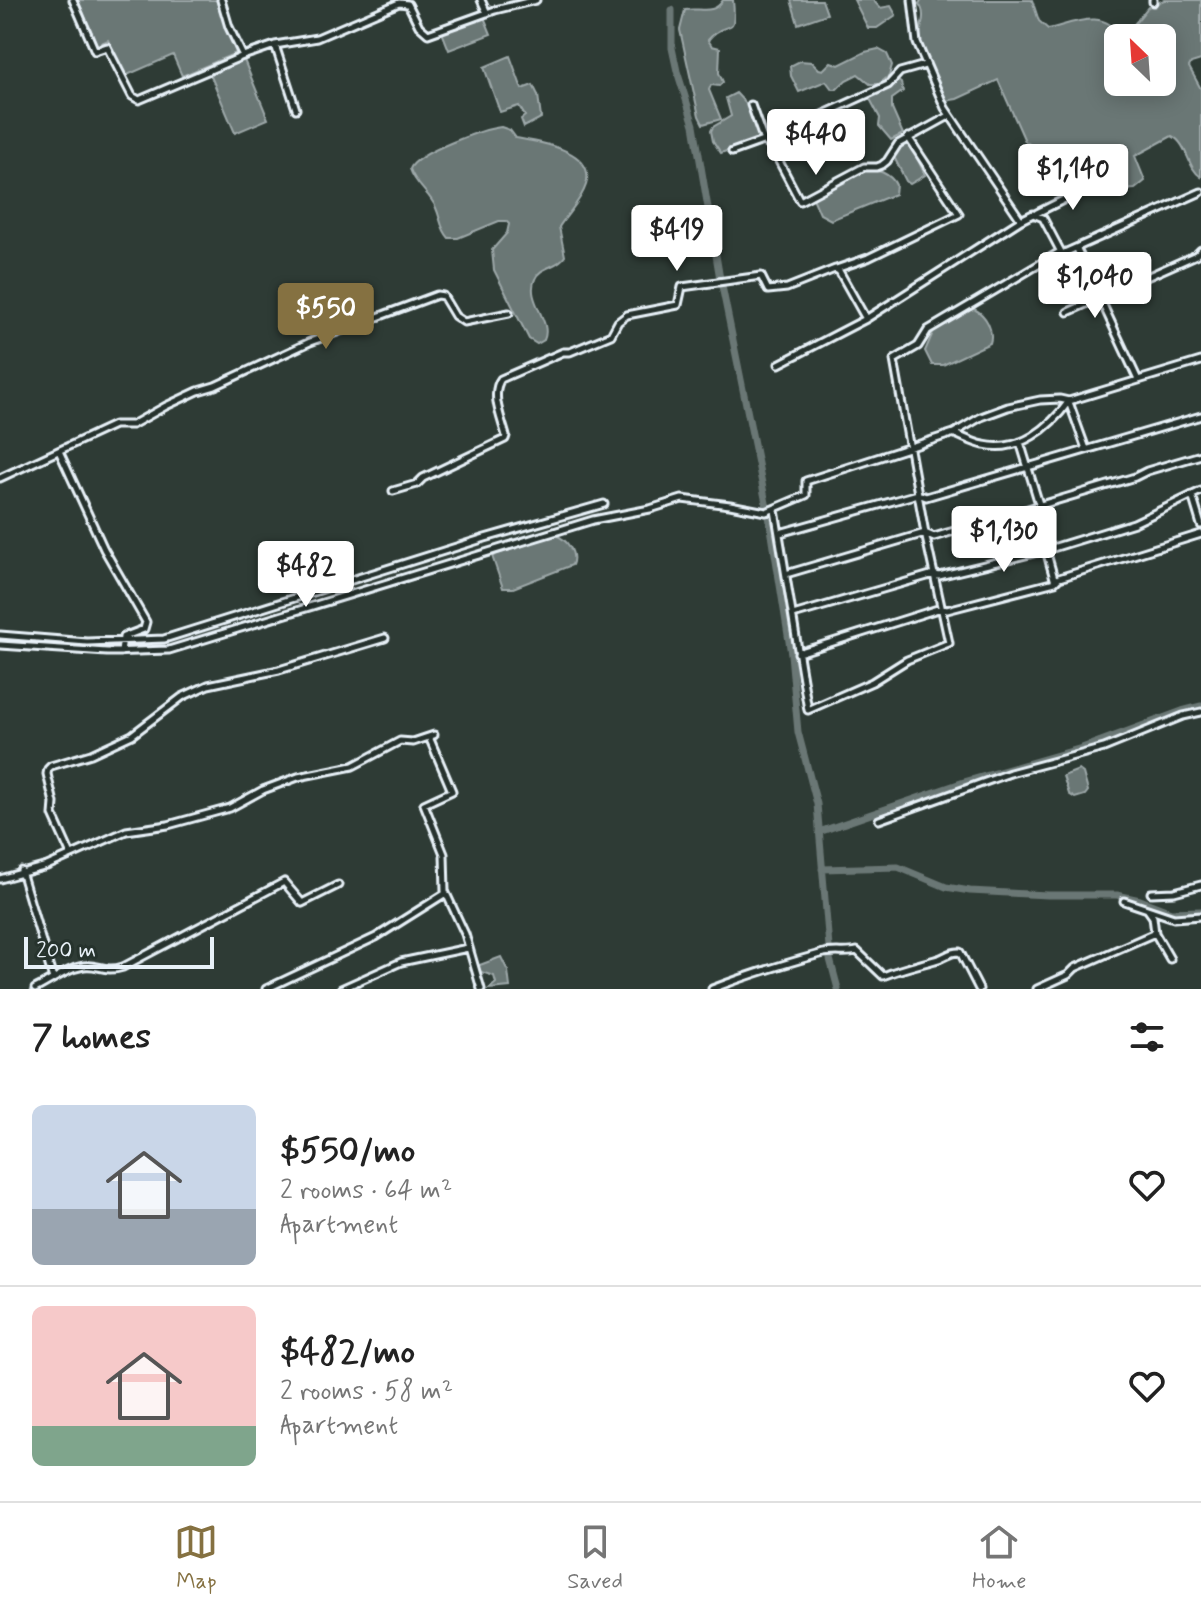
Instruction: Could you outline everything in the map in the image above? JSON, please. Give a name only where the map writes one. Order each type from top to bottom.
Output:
[{"type":"street","points":[[73,0],[95,51],[107,47],[134,99],[139,100],[243,56],[275,45],[317,38],[405,2],[419,26],[428,34],[536,0]]},
{"type":"street","points":[[221,0],[243,56]]},
{"type":"street","points":[[481,0],[487,13]]},
{"type":"street","points":[[912,0],[917,43],[949,116],[1021,220]]},
{"type":"street","points":[[275,45],[296,109]]},
{"type":"street","points":[[732,152],[783,133],[888,85],[900,72],[925,65]]},
{"type":"street","points":[[751,105],[764,139],[800,201],[864,167],[882,165],[894,147],[949,116]]},
{"type":"street","points":[[393,491],[417,484],[423,478],[505,439],[506,431],[499,418],[496,389],[501,379],[611,335],[618,322],[627,315],[678,305],[682,287],[761,276],[768,290],[780,290],[868,258],[959,214],[908,137]]},
{"type":"street","points":[[779,364],[866,319],[1021,220],[1095,184]]},
{"type":"street","points":[[1036,214],[1045,221],[1060,252],[1066,254],[1201,192]]},
{"type":"street","points":[[1077,249],[1138,380]]},
{"type":"street","points":[[1068,312],[1188,259],[1201,250]]},
{"type":"street","points":[[775,510],[808,710],[872,682],[907,660],[949,643],[925,533],[894,360],[918,346],[928,330],[1060,252]]},
{"type":"street","points":[[835,269],[866,319]]},
{"type":"street","points":[[0,478],[114,425],[132,425],[198,391],[324,336],[437,295],[443,296],[455,316],[464,322],[509,313]]},
{"type":"street","points":[[0,645],[121,652],[169,650],[593,520],[650,509],[672,501],[690,499],[758,512],[775,510],[806,495],[806,481],[954,433],[970,422],[1008,407],[1051,399],[1069,401],[1201,361]]},
{"type":"street","points":[[954,433],[991,446],[1020,442],[1049,426],[1069,401]]},
{"type":"street","points":[[1069,401],[1086,449]]},
{"type":"street","points":[[780,533],[918,494],[926,497],[1201,416]]},
{"type":"street","points":[[1020,442],[1039,504],[1055,582]]},
{"type":"street","points":[[59,451],[104,549],[146,622],[144,629],[123,637],[121,652]]},
{"type":"street","points":[[786,574],[925,533],[934,537],[1201,455]]},
{"type":"street","points":[[793,615],[934,574],[939,576],[1046,550],[1134,523],[1201,491]]},
{"type":"street","points":[[1192,495],[1201,525]]},
{"type":"street","points":[[0,635],[87,642],[149,641],[185,634],[354,578],[604,504]]},
{"type":"street","points":[[798,653],[941,608],[950,610],[1055,582],[1201,534]]},
{"type":"street","points":[[71,855],[53,815],[54,803],[47,774],[51,766],[91,754],[132,735],[182,697],[208,685],[279,670],[385,638]]},
{"type":"street","points":[[879,820],[1010,773],[1104,748],[1183,716],[1201,712]]},
{"type":"street","points":[[0,879],[21,871],[39,869],[126,831],[168,825],[230,808],[263,790],[298,777],[353,766],[400,741],[413,742],[432,736],[452,791],[424,804],[444,854],[446,893],[465,934],[481,989]]},
{"type":"street","points":[[21,871],[53,979]]},
{"type":"street","points":[[35,989],[85,966],[112,970],[123,967],[284,882],[302,903],[338,885]]},
{"type":"street","points":[[1151,893],[1174,892],[1201,885]]},
{"type":"street","points":[[266,989],[376,937],[446,893]]},
{"type":"street","points":[[1124,901],[1174,918],[1201,916]]},
{"type":"street","points":[[1148,910],[1153,917],[1155,933],[1170,959]]},
{"type":"street","points":[[1037,989],[1068,975],[1075,968],[1155,933]]},
{"type":"street","points":[[341,989],[401,962],[468,948]]},
{"type":"street","points":[[712,989],[762,969],[836,951],[857,951],[883,976],[935,961],[950,952],[960,952],[979,989]]},
{"type":"shaded area","points":[[78,0],[216,0],[236,53],[182,76],[173,55],[125,76],[108,40],[97,45]]},
{"type":"shaded area","points":[[723,0],[733,0],[734,20],[708,40],[712,46],[720,48],[719,73],[723,82],[719,86],[711,85],[709,90],[721,119],[703,124],[680,30],[685,10],[715,8]]},
{"type":"shaded area","points":[[791,0],[822,0],[827,14],[798,24]]},
{"type":"shaded area","points":[[854,0],[873,0],[880,8],[891,6],[896,15],[877,28],[868,28]]},
{"type":"shaded area","points":[[921,0],[1032,0],[1039,21],[1048,29],[1078,21],[1098,20],[1108,24],[1104,24],[1104,96],[1176,96],[1176,24],[1134,24],[1148,7],[1164,0],[1201,0],[1201,60],[1191,63],[1189,67],[1201,89],[1201,177],[1172,136],[1135,156],[1145,181],[1135,189],[1122,190],[1104,178],[1091,182],[1075,180],[1066,171],[1053,147],[1034,147],[1025,141],[998,80],[957,99],[945,101],[922,49],[923,13],[919,4]]},
{"type":"shaded area","points":[[484,17],[491,34],[449,50],[442,32]]},
{"type":"shaded area","points":[[878,49],[887,54],[892,65],[889,76],[879,84],[870,84],[858,74],[837,89],[832,89],[826,81],[799,92],[791,76],[790,66],[800,61],[812,62],[823,70],[831,62],[839,65]]},
{"type":"shaded area","points":[[510,56],[522,89],[533,85],[538,95],[541,118],[524,127],[521,119],[525,116],[519,106],[500,112],[484,67]]},
{"type":"shaded area","points":[[244,60],[268,119],[235,133],[210,74]]},
{"type":"shaded area","points":[[898,81],[903,91],[892,99],[892,109],[903,134],[891,140],[879,126],[880,118],[870,99],[872,94]]},
{"type":"shaded area","points":[[736,93],[751,109],[760,133],[755,140],[721,153],[711,131],[731,116],[726,98]]},
{"type":"shaded area","points":[[501,127],[510,130],[516,138],[563,150],[583,163],[587,173],[581,196],[559,227],[565,256],[535,279],[533,295],[546,333],[544,340],[537,344],[529,339],[494,270],[492,250],[507,233],[509,224],[499,221],[458,238],[449,238],[433,203],[410,169],[437,149]]},
{"type":"shaded area","points":[[906,142],[911,145],[925,175],[910,184],[894,157],[900,145]]},
{"type":"shaded area","points":[[864,169],[878,171],[891,178],[896,185],[895,194],[831,220],[820,214],[813,198]]},
{"type":"shaded area","points":[[974,309],[988,323],[990,343],[943,365],[932,365],[925,351],[934,330],[963,312]]},
{"type":"shaded area","points":[[555,535],[570,547],[572,565],[513,588],[503,588],[492,556]]},
{"type":"shaded area","points":[[1079,770],[1083,773],[1088,791],[1075,798],[1069,794],[1063,776]]},
{"type":"shaded area","points":[[501,957],[508,971],[510,987],[489,989],[496,983],[494,976],[481,972],[477,966]]},
{"type":"waterway","points":[[672,10],[672,48],[694,125],[720,279]]},
{"type":"waterway","points":[[722,286],[767,508]]},
{"type":"waterway","points":[[769,516],[791,654],[798,732],[817,804],[830,959],[838,989]]},
{"type":"waterway","points":[[819,832],[964,782],[1082,748],[1201,706]]},
{"type":"waterway","points":[[822,869],[898,867],[946,887],[970,891],[1117,895],[1171,912],[1201,911]]}]
